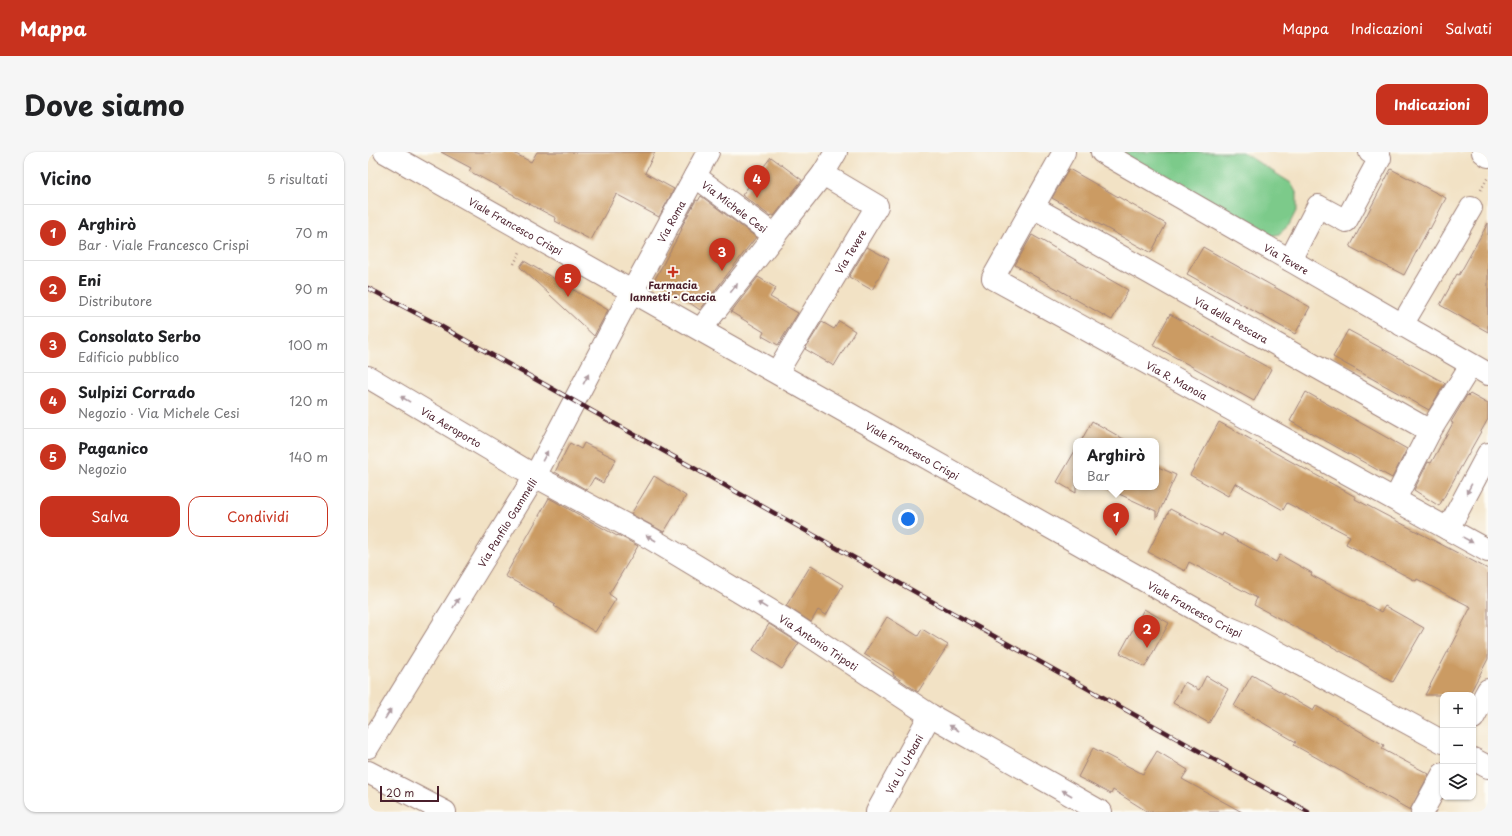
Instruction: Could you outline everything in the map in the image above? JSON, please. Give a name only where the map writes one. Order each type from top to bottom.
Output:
[{"type":"street","name":"Viale Francesco Crispi","points":[[385,152],[1221,623],[1440,740]]},
{"type":"street","name":"Via Roma","points":[[632,290],[708,152]]},
{"type":"street","points":[[823,174],[836,152]]},
{"type":"street","name":"Via R. Manoia","points":[[1064,152],[993,278],[1488,551]]},
{"type":"street","name":"Via Tevere","points":[[1102,152],[1480,369],[1430,432],[1395,499]]},
{"type":"street","points":[[1290,260],[1318,206],[1346,221],[1380,158],[1370,152]]},
{"type":"street","points":[[1483,152],[1488,156]]},
{"type":"street","name":"Via Michele Cesi","points":[[701,329],[823,174]]},
{"type":"street","name":"Via Tevere","points":[[777,372],[877,206],[823,174]]},
{"type":"street","name":"Via Michele Cesi","points":[[695,176],[774,236]]},
{"type":"street","name":"Via della Pescara","points":[[1033,206],[1430,432]]},
{"type":"street","points":[[1402,325],[1471,208]]},
{"type":"street","name":"Via Panfilo Gammelli","points":[[368,747],[535,476],[632,290]]},
{"type":"street","name":"Via Aeroporto","points":[[368,377],[535,476]]},
{"type":"street","points":[[1448,529],[1488,454]]},
{"type":"street","name":"Via Antonio Tripoti","points":[[535,476],[650,538],[786,620],[930,715],[1100,812]]},
{"type":"street","points":[[1476,712],[1488,690]]},
{"type":"street","name":"Via U. Urbani","points":[[877,812],[930,715]]},
{"type":"street","points":[[1476,761],[1488,767]]},
{"type":"street","points":[[368,772],[445,812]]},
{"type":"street","points":[[1422,812],[1440,779]]},
{"type":"green space","points":[[1119,152],[1242,152],[1291,183],[1297,194],[1297,209],[1289,225],[1279,234],[1268,237]]},
{"type":"building","points":[[441,152],[512,152],[531,162],[537,152],[655,152],[645,173],[674,189],[659,217],[616,194],[591,240],[555,221],[556,218],[469,171],[471,168]]},
{"type":"building","points":[[771,157],[802,180],[774,216],[770,216],[742,195]]},
{"type":"building","points":[[1069,169],[1166,224],[1151,253],[1052,198]]},
{"type":"building","points":[[1391,169],[1446,198],[1404,275],[1350,247]]},
{"type":"building","points":[[701,196],[756,237],[700,310],[655,279],[696,200],[698,201]]},
{"type":"building","points":[[1488,223],[1488,332],[1440,305],[1457,274],[1459,275]]},
{"type":"building","points":[[1032,235],[1128,290],[1112,320],[1015,265]]},
{"type":"building","points":[[867,247],[889,259],[872,290],[849,277]]},
{"type":"building","points":[[1203,247],[1310,307],[1295,334],[1187,274]]},
{"type":"building","points":[[524,261],[608,310],[594,336],[520,267]]},
{"type":"building","points":[[758,277],[776,288],[770,297],[798,313],[778,345],[762,336],[764,332],[731,312]]},
{"type":"building","points":[[1170,314],[1271,369],[1254,401],[1153,345]]},
{"type":"building","points":[[839,321],[855,331],[834,366],[805,349],[822,322],[834,329]]},
{"type":"building","points":[[1348,330],[1445,383],[1429,410],[1333,357]]},
{"type":"building","points":[[1306,392],[1407,449],[1392,478],[1290,421]]},
{"type":"building","points":[[1470,394],[1488,404],[1488,419],[1439,506],[1414,490],[1428,462],[1431,463],[1453,423],[1451,422],[1467,395],[1468,396]]},
{"type":"building","points":[[1092,421],[1122,438],[1083,438]]},
{"type":"building","points":[[1219,422],[1356,497],[1355,499],[1488,569],[1488,659],[1471,692],[1440,692],[1440,695],[1425,695],[1471,607],[1417,579],[1416,581],[1346,544],[1350,536],[1287,503],[1283,510],[1235,483],[1228,496],[1190,475]]},
{"type":"building","points":[[570,443],[581,449],[584,443],[616,459],[603,483],[594,478],[587,490],[555,472]]},
{"type":"building","points":[[1073,454],[1073,490],[1076,490],[1076,493],[1057,482]]},
{"type":"building","points":[[1159,467],[1176,475],[1156,519],[1156,511],[1110,490],[1159,490]]},
{"type":"building","points":[[654,476],[686,496],[664,532],[631,514]]},
{"type":"building","points":[[549,498],[638,546],[609,594],[616,599],[595,632],[554,606],[556,604],[505,576]]},
{"type":"building","points":[[1170,509],[1222,536],[1223,533],[1276,562],[1280,555],[1312,573],[1311,575],[1381,612],[1385,606],[1424,628],[1393,682],[1355,659],[1254,605],[1257,598],[1189,562],[1185,571],[1148,552]]},
{"type":"building","points":[[811,565],[843,585],[826,615],[818,610],[811,622],[786,606]]},
{"type":"building","points":[[1144,609],[1169,623],[1145,667],[1120,653]]},
{"type":"building","points":[[887,617],[918,636],[922,629],[948,645],[918,692],[893,675],[894,673],[864,654]]},
{"type":"building","points":[[769,624],[799,643],[782,669],[753,650]]},
{"type":"building","points":[[1252,675],[1313,711],[1316,706],[1384,745],[1382,749],[1429,774],[1410,810],[1294,745],[1296,742],[1234,706]]},
{"type":"building","points":[[1206,676],[1228,689],[1209,723],[1173,703],[1185,682],[1199,690]]},
{"type":"building","points":[[1093,748],[1143,774],[1157,751],[1188,770],[1182,779],[1242,812],[1148,812],[1113,790],[1111,794],[1078,777]]},
{"type":"railway","points":[[368,288],[435,323],[1308,812]]},
{"type":"place","name":"Sulpizi Corrado","points":[[757,198]]},
{"type":"place","name":"Consolato Serbo","points":[[722,271]]},
{"type":"place","name":"Farmacia Iannetti - Caccia","points":[[673,272]]},
{"type":"place","name":"Paganico","points":[[568,297]]},
{"type":"place","name":"Arghirò","points":[[1116,536]]},
{"type":"place","name":"Eni","points":[[1147,648]]}]
